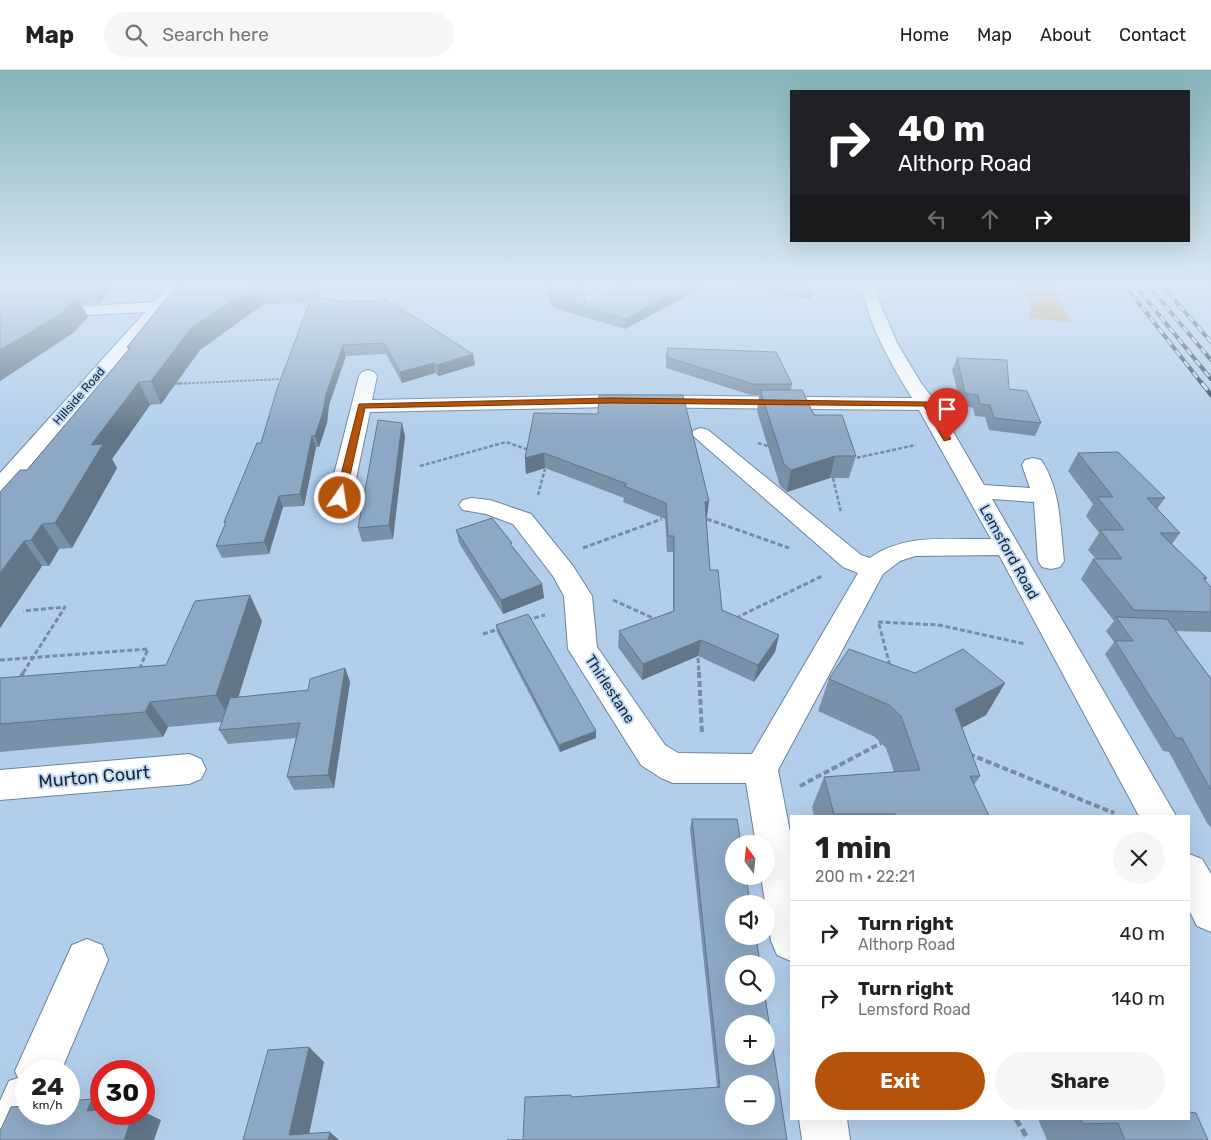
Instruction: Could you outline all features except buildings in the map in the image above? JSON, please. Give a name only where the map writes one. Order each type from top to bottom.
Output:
[{"type":"street","name":"Hillside Road","points":[[0,487],[135,334]]},
{"type":"street","name":"Lemsford Road","points":[[886,334],[947,439],[1006,548],[1157,815]]},
{"type":"street","points":[[340,498],[368,376]]},
{"type":"street","points":[[362,406],[611,400],[927,404]]},
{"type":"street","points":[[701,434],[863,565],[864,617],[761,769],[790,935]]},
{"type":"street","points":[[1033,465],[1045,496],[1051,561]]},
{"type":"street","points":[[975,491],[1045,496]]},
{"type":"street","name":"Thirlestane","points":[[471,506],[490,507],[522,519],[553,559],[578,600],[583,648],[653,755],[673,768],[761,769]]},
{"type":"street","points":[[863,565],[913,548],[1006,548]]},
{"type":"street","name":"Murton Court","points":[[0,785],[189,769]]},
{"type":"street","points":[[1190,874],[1211,912]]},
{"type":"street","points":[[43,1060],[87,960]]},
{"type":"street","points":[[823,1120],[826,1140]]},
{"type":"street","points":[[7,1140],[15,1122]]},
{"type":"path","points":[[164,384],[291,379]]},
{"type":"path","points":[[846,460],[947,439]]},
{"type":"path","points":[[751,441],[779,450]]},
{"type":"path","points":[[420,466],[506,442],[529,450]]},
{"type":"path","points":[[553,559],[662,519]]},
{"type":"path","points":[[707,519],[796,551]]},
{"type":"path","points":[[730,621],[863,565]]},
{"type":"path","points":[[518,623],[596,593],[662,622]]},
{"type":"path","points":[[19,679],[65,607],[23,611]]},
{"type":"path","points":[[864,617],[939,625],[992,638],[1065,651]]},
{"type":"path","points":[[864,617],[890,667]]},
{"type":"path","points":[[483,634],[501,628]]},
{"type":"path","points":[[0,660],[148,649],[138,672]]},
{"type":"path","points":[[698,658],[704,769]]},
{"type":"path","points":[[767,804],[881,743]]},
{"type":"path","points":[[959,750],[1119,815]]},
{"type":"path","points":[[1017,1120],[1026,1136]]},
{"type":"railway","points":[[1163,334],[1203,385]]},
{"type":"railway","points":[[1174,334],[1211,379]]},
{"type":"railway","points":[[1189,334],[1211,360]]},
{"type":"railway","points":[[1204,334],[1211,342]]},
{"type":"railway","points":[[1202,383],[1211,395]]},
{"type":"route","points":[[340,498],[362,406],[611,400],[927,404],[947,439]]}]
